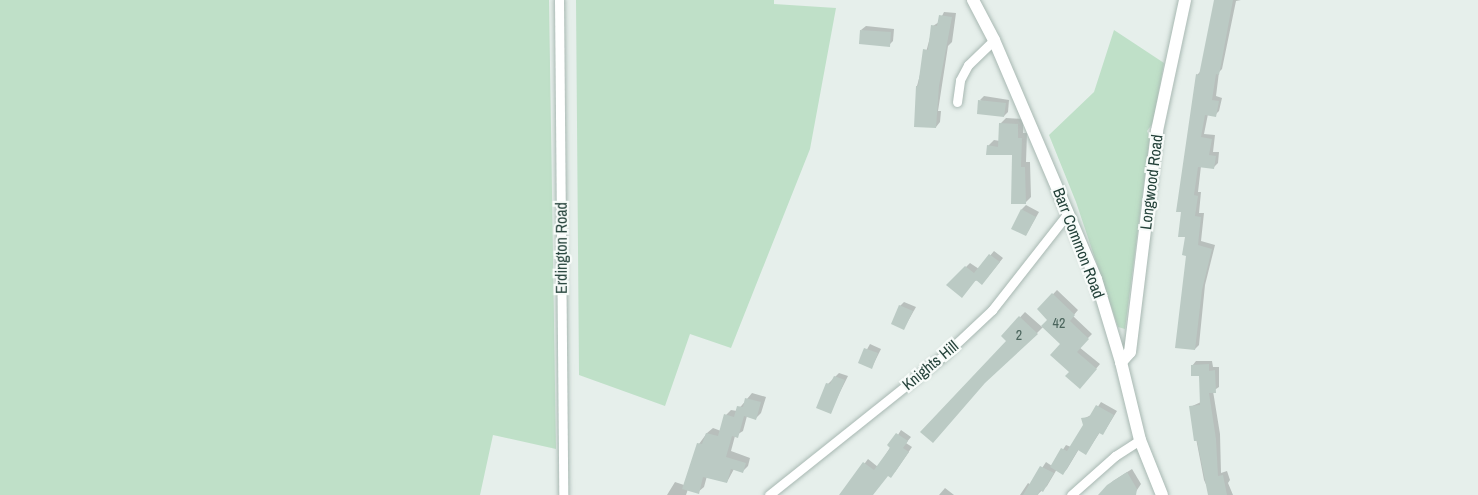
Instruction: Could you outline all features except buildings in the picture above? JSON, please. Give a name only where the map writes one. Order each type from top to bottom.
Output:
[{"type":"main road","name":"Barr Common Road","points":[[973,0],[994,40],[1096,279],[1121,362],[1140,440],[1162,495]]},
{"type":"main road","name":"Longwood Road","points":[[1121,362],[1130,352],[1156,140],[1185,0]]},
{"type":"street","name":"Erdington Road","points":[[559,0],[563,495]]},
{"type":"street","points":[[957,102],[960,80],[968,65],[994,40]]},
{"type":"street","name":"Knights Hill","points":[[769,495],[942,357],[992,310],[1068,213]]},
{"type":"street","points":[[1071,495],[1115,456],[1140,440]]},
{"type":"green space","points":[[0,0],[549,0],[556,449],[493,435],[480,495],[0,495]]},
{"type":"green space","points":[[576,0],[774,0],[774,4],[836,8],[810,149],[731,348],[690,334],[665,406],[579,375]]},
{"type":"green space","points":[[1114,30],[1164,63],[1153,123],[1147,131],[1150,137],[1125,329],[1118,327],[1076,202],[1049,135],[1094,92]]}]
